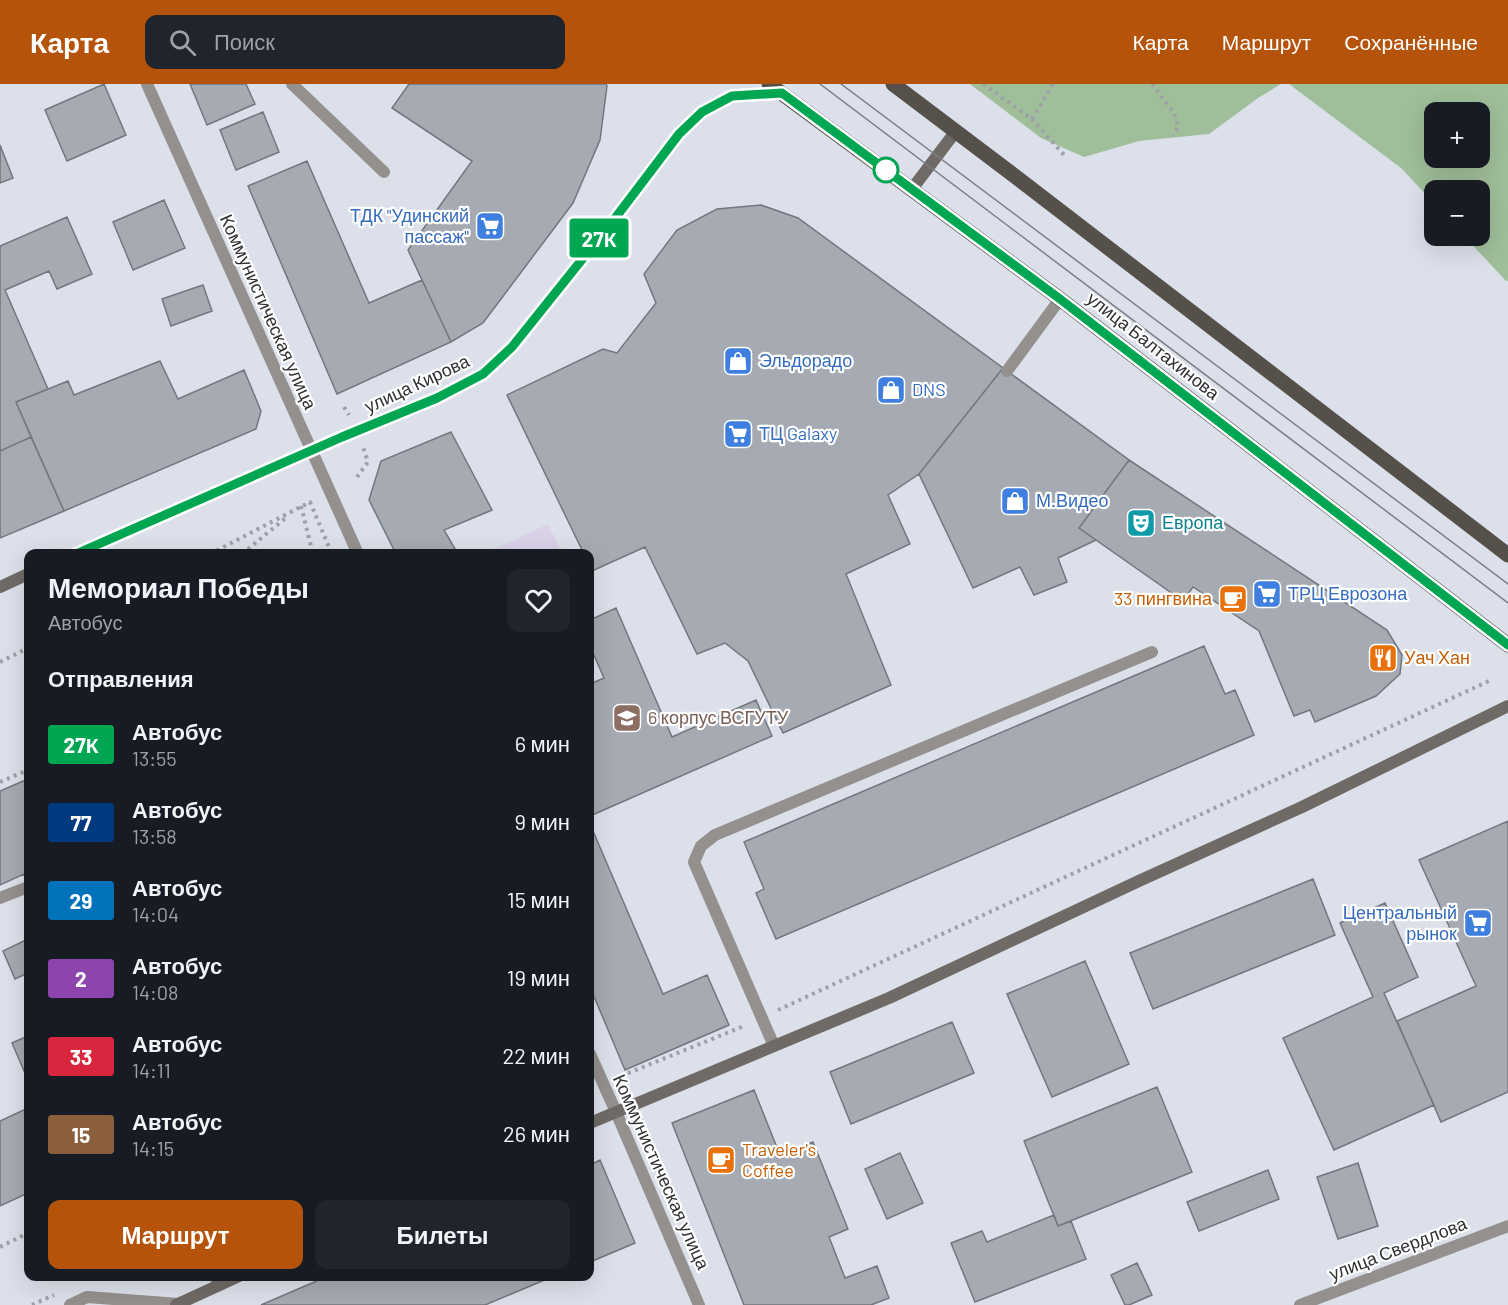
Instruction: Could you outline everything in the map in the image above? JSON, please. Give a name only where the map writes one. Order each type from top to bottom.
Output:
[{"type":"main road","points":[[893,84],[1508,555]]},
{"type":"main road","name":"улица Кирова","points":[[87,549],[311,450],[437,398],[483,374],[512,347],[686,126],[702,112],[732,96],[775,89]]},
{"type":"main road","name":"улица Балтахинова","points":[[775,89],[1060,299],[1508,645]]},
{"type":"main road","points":[[912,189],[956,131]]},
{"type":"main road","points":[[0,587],[24,576]]},
{"type":"main road","points":[[594,1121],[888,998],[1302,807],[1508,706]]},
{"type":"main road","points":[[177,1305],[217,1281]]},
{"type":"street","name":"Коммунистическая улица","points":[[147,84],[356,549]]},
{"type":"street","points":[[292,84],[384,172]]},
{"type":"street","points":[[1007,371],[1060,299]]},
{"type":"street","points":[[774,1046],[694,862],[701,846],[715,835],[1152,652]]},
{"type":"street","points":[[0,898],[24,889]]},
{"type":"street","name":"Коммунистическая улица","points":[[594,1063],[699,1305]]},
{"type":"street","name":"улица Свердлова","points":[[1300,1305],[1508,1226]]},
{"type":"street","points":[[70,1305],[87,1297],[177,1305]]},
{"type":"path","points":[[983,84],[1032,119],[1065,156]]},
{"type":"path","points":[[1032,119],[1053,84]]},
{"type":"path","points":[[1152,84],[1174,113],[1178,126],[1174,136]]},
{"type":"path","points":[[219,549],[310,502],[330,549]]},
{"type":"path","points":[[302,506],[312,549]]},
{"type":"path","points":[[248,549],[295,509]]},
{"type":"path","points":[[0,662],[24,650]]},
{"type":"path","points":[[603,1083],[762,1018],[1489,681]]},
{"type":"path","points":[[0,782],[24,772]]},
{"type":"path","points":[[0,1247],[24,1235]]},
{"type":"shaded area","points":[[548,524],[560,549],[495,549]]},
{"type":"green space","points":[[970,84],[1281,84],[1209,134],[1139,141],[1084,157],[1041,138]]},
{"type":"green space","points":[[1289,84],[1508,84],[1508,281],[1473,246],[1490,246],[1490,180],[1424,180],[1424,192],[1401,168]]},
{"type":"building","points":[[104,84],[126,135],[67,161],[45,110]]},
{"type":"building","points":[[190,84],[246,84],[255,104],[207,125]]},
{"type":"building","name":"ТДК \"Удинский пассаж\"","points":[[409,84],[606,84],[607,86],[600,140],[573,203],[483,323],[451,342],[408,250],[472,161],[392,108]]},
{"type":"building","points":[[263,112],[279,152],[236,170],[220,130]]},
{"type":"building","points":[[0,145],[13,178],[0,183]]},
{"type":"building","points":[[307,161],[369,303],[422,280],[451,342],[337,394],[248,186]]},
{"type":"building","points":[[164,200],[185,248],[133,270],[113,222]]},
{"type":"building","name":"ТЦ Galaxy","points":[[761,205],[798,218],[1003,368],[919,474],[888,495],[910,544],[846,574],[891,685],[783,733],[748,661],[725,643],[697,654],[645,547],[594,570],[594,549],[582,549],[507,395],[603,349],[617,353],[656,303],[644,274],[677,230],[717,209]]},
{"type":"building","points":[[67,217],[92,274],[57,289],[49,271],[5,290],[48,389],[16,402],[31,437],[0,451],[0,246]]},
{"type":"building","points":[[203,285],[212,311],[171,326],[162,299]]},
{"type":"building","points":[[160,361],[178,399],[244,370],[261,411],[256,429],[64,511],[16,402],[68,381],[74,395]]},
{"type":"building","name":"М.Видео","points":[[1003,368],[1129,460],[1079,528],[1096,540],[1058,558],[1067,582],[1034,595],[1020,567],[973,588],[919,474]]},
{"type":"building","points":[[451,432],[492,510],[444,530],[455,549],[394,549],[369,500],[381,461]]},
{"type":"building","points":[[31,437],[64,511],[0,538],[0,451]]},
{"type":"building","name":"ТРЦ Еврозона","points":[[1129,460],[1387,630],[1402,655],[1400,674],[1376,696],[1315,722],[1310,710],[1294,716],[1259,631],[1193,587],[1183,601],[1079,528]]},
{"type":"building","name":"6 корпус ВСГУТУ","points":[[616,608],[672,737],[756,700],[772,736],[594,814],[594,682],[604,678],[594,655],[594,618]]},
{"type":"building","points":[[1204,646],[1225,694],[1235,690],[1254,735],[776,939],[756,893],[764,889],[744,842]]},
{"type":"building","points":[[24,781],[24,874],[0,885],[0,791]]},
{"type":"building","name":"Центральный рынок","points":[[1508,821],[1508,1092],[1441,1122],[1397,1021],[1476,986],[1419,860]]},
{"type":"building","points":[[594,833],[663,994],[707,975],[729,1025],[625,1070],[594,996]]},
{"type":"building","points":[[1313,879],[1335,935],[1153,1009],[1130,953]]},
{"type":"building","points":[[1385,903],[1418,977],[1384,993],[1434,1105],[1334,1150],[1283,1038],[1373,997],[1340,923]]},
{"type":"building","points":[[24,941],[24,975],[15,979],[3,951]]},
{"type":"building","points":[[1085,961],[1129,1064],[1052,1097],[1007,994]]},
{"type":"building","points":[[952,1022],[974,1073],[851,1124],[830,1072]]},
{"type":"building","points":[[24,1038],[24,1071],[12,1043]]},
{"type":"building","points":[[1157,1087],[1192,1172],[1058,1226],[1024,1141]]},
{"type":"building","points":[[754,1090],[780,1155],[813,1142],[848,1229],[829,1237],[845,1278],[877,1266],[889,1298],[871,1305],[744,1305],[672,1123]]},
{"type":"building","points":[[24,1110],[24,1195],[0,1206],[0,1121]]},
{"type":"building","points":[[900,1153],[923,1203],[887,1219],[865,1169]]},
{"type":"building","points":[[600,1160],[635,1243],[594,1260],[594,1163]]},
{"type":"building","points":[[1358,1163],[1378,1226],[1338,1239],[1317,1177]]},
{"type":"building","points":[[1268,1170],[1279,1199],[1199,1231],[1187,1202]]},
{"type":"building","points":[[1054,1215],[1058,1226],[1071,1221],[1086,1259],[975,1302],[951,1243],[982,1231],[987,1242]]},
{"type":"building","points":[[1137,1263],[1152,1295],[1125,1305],[1111,1275]]},
{"type":"building","points":[[316,1281],[542,1281],[485,1305],[261,1305]]},
{"type":"tram line","points":[[820,84],[1508,603]]},
{"type":"tram line","points":[[841,84],[1508,584]]},
{"type":"bus line","name":"27К","points":[[87,549],[342,437],[437,398],[483,374],[512,347],[679,134],[702,112],[732,96],[782,93],[1060,299],[1508,645]]},
{"type":"place","name":"ТДК \"Удинский пассаж\"","points":[[490,226]]},
{"type":"place","name":"Эльдорадо","points":[[738,361]]},
{"type":"place","name":"DNS","points":[[891,390]]},
{"type":"place","name":"ТЦ Galaxy","points":[[738,434]]},
{"type":"place","name":"М.Видео","points":[[1015,501]]},
{"type":"place","name":"Европа","points":[[1141,523]]},
{"type":"place","name":"ТРЦ Еврозона","points":[[1267,594]]},
{"type":"place","name":"33 пингвина","points":[[1233,599]]},
{"type":"place","name":"Уач Хан","points":[[1383,658]]},
{"type":"place","name":"6 корпус ВСГУТУ","points":[[627,718]]},
{"type":"place","name":"Центральный рынок","points":[[1478,923]]},
{"type":"place","name":"Traveler's Coffee","points":[[721,1160]]}]
